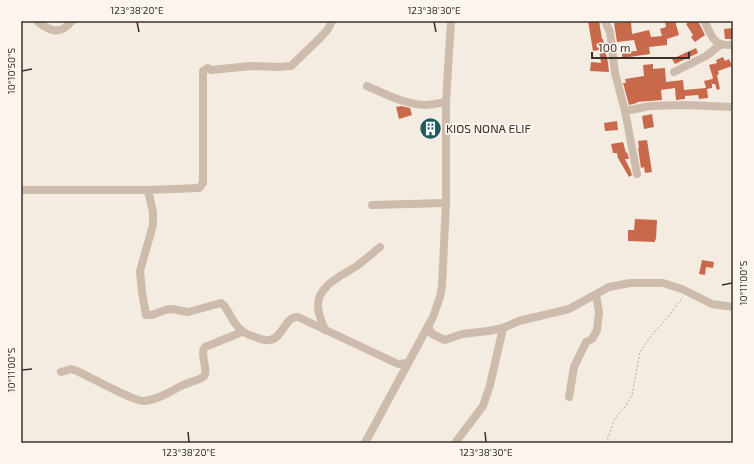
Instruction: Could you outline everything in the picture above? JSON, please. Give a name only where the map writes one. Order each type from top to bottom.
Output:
[{"type":"street","points":[[38,22],[47,29],[58,31],[67,27],[72,21]]},
{"type":"street","points":[[21,190],[148,190],[199,188],[203,183],[203,71],[208,68],[211,70],[251,66],[291,66],[320,38],[328,29],[332,21]]},
{"type":"street","points":[[365,443],[433,317],[440,297],[446,203],[446,102],[451,21]]},
{"type":"street","points":[[605,21],[610,32],[615,73],[625,111],[637,174]]},
{"type":"street","points":[[704,21],[715,41],[720,45]]},
{"type":"street","points":[[674,72],[706,56],[720,45],[733,45]]},
{"type":"street","points":[[367,86],[388,96],[408,102],[424,105],[446,102]]},
{"type":"street","points":[[625,111],[650,106],[685,105],[733,107]]},
{"type":"street","points":[[148,190],[153,212],[153,225],[140,271],[146,315],[152,315],[171,309],[188,312],[221,303],[224,305],[234,323],[242,332],[259,338],[271,340],[275,338],[290,320],[296,317],[398,364],[408,363]]},
{"type":"street","points":[[372,205],[446,203]]},
{"type":"street","points":[[325,330],[318,305],[324,289],[337,278],[369,257],[380,247]]},
{"type":"street","points":[[428,326],[432,334],[445,340],[462,334],[478,333],[503,328],[519,320],[569,309],[609,287],[640,282],[663,283],[682,289],[712,304],[733,307]]},
{"type":"street","points":[[569,397],[574,367],[586,342],[592,339],[597,330],[599,312],[596,295]]},
{"type":"street","points":[[455,443],[484,406],[503,328]]},
{"type":"street","points":[[61,372],[72,369],[124,394],[143,401],[160,396],[202,378],[205,373],[203,351],[205,347],[242,332]]},
{"type":"path","points":[[606,443],[615,418],[626,406],[632,395],[640,352],[651,336],[683,298],[686,292]]},
{"type":"building","points":[[588,21],[599,21],[609,72],[590,71],[591,62],[601,63],[599,50],[593,51]]},
{"type":"building","points":[[665,21],[675,21],[679,35],[667,39],[667,45],[649,47],[650,54],[622,58],[622,52],[637,51],[634,40],[617,42],[614,23],[631,22],[632,34],[649,30],[651,37],[662,36],[660,29],[666,27]]},
{"type":"building","points":[[690,21],[698,21],[705,35],[695,42],[691,37],[693,35],[686,24]]},
{"type":"building","points":[[733,28],[733,39],[725,39],[724,29]]},
{"type":"building","points":[[696,48],[698,53],[675,64],[672,59]]},
{"type":"building","points":[[723,57],[725,61],[729,59],[732,66],[718,71],[719,74],[717,75],[720,89],[717,90],[715,84],[712,84],[712,88],[707,89],[708,98],[699,99],[698,95],[685,96],[685,99],[676,100],[675,88],[661,90],[662,100],[637,102],[629,105],[623,83],[626,83],[625,79],[644,76],[643,65],[653,64],[653,69],[665,68],[666,82],[683,80],[684,90],[706,88],[704,81],[713,78],[709,65],[717,63],[716,60]]},
{"type":"building","points":[[401,106],[410,108],[412,115],[399,119],[396,107]]},
{"type":"building","points":[[652,114],[654,127],[644,129],[642,116]]},
{"type":"building","points":[[617,121],[618,130],[605,131],[604,123]]},
{"type":"building","name":"KIOS NONA ELIF","points":[[421,125],[439,125],[439,134],[421,134]]},
{"type":"building","points":[[647,140],[652,172],[645,173],[644,167],[641,168],[638,141]]},
{"type":"building","points":[[623,142],[629,159],[625,159],[632,175],[629,177],[618,158],[617,153],[613,153],[611,144]]},
{"type":"building","points":[[635,219],[657,220],[655,242],[628,241],[628,230],[634,230]]},
{"type":"building","points":[[702,260],[714,262],[713,268],[706,267],[705,275],[699,274]]},
{"type":"place","name":"KIOS NONA ELIF","points":[[430,129]]}]
